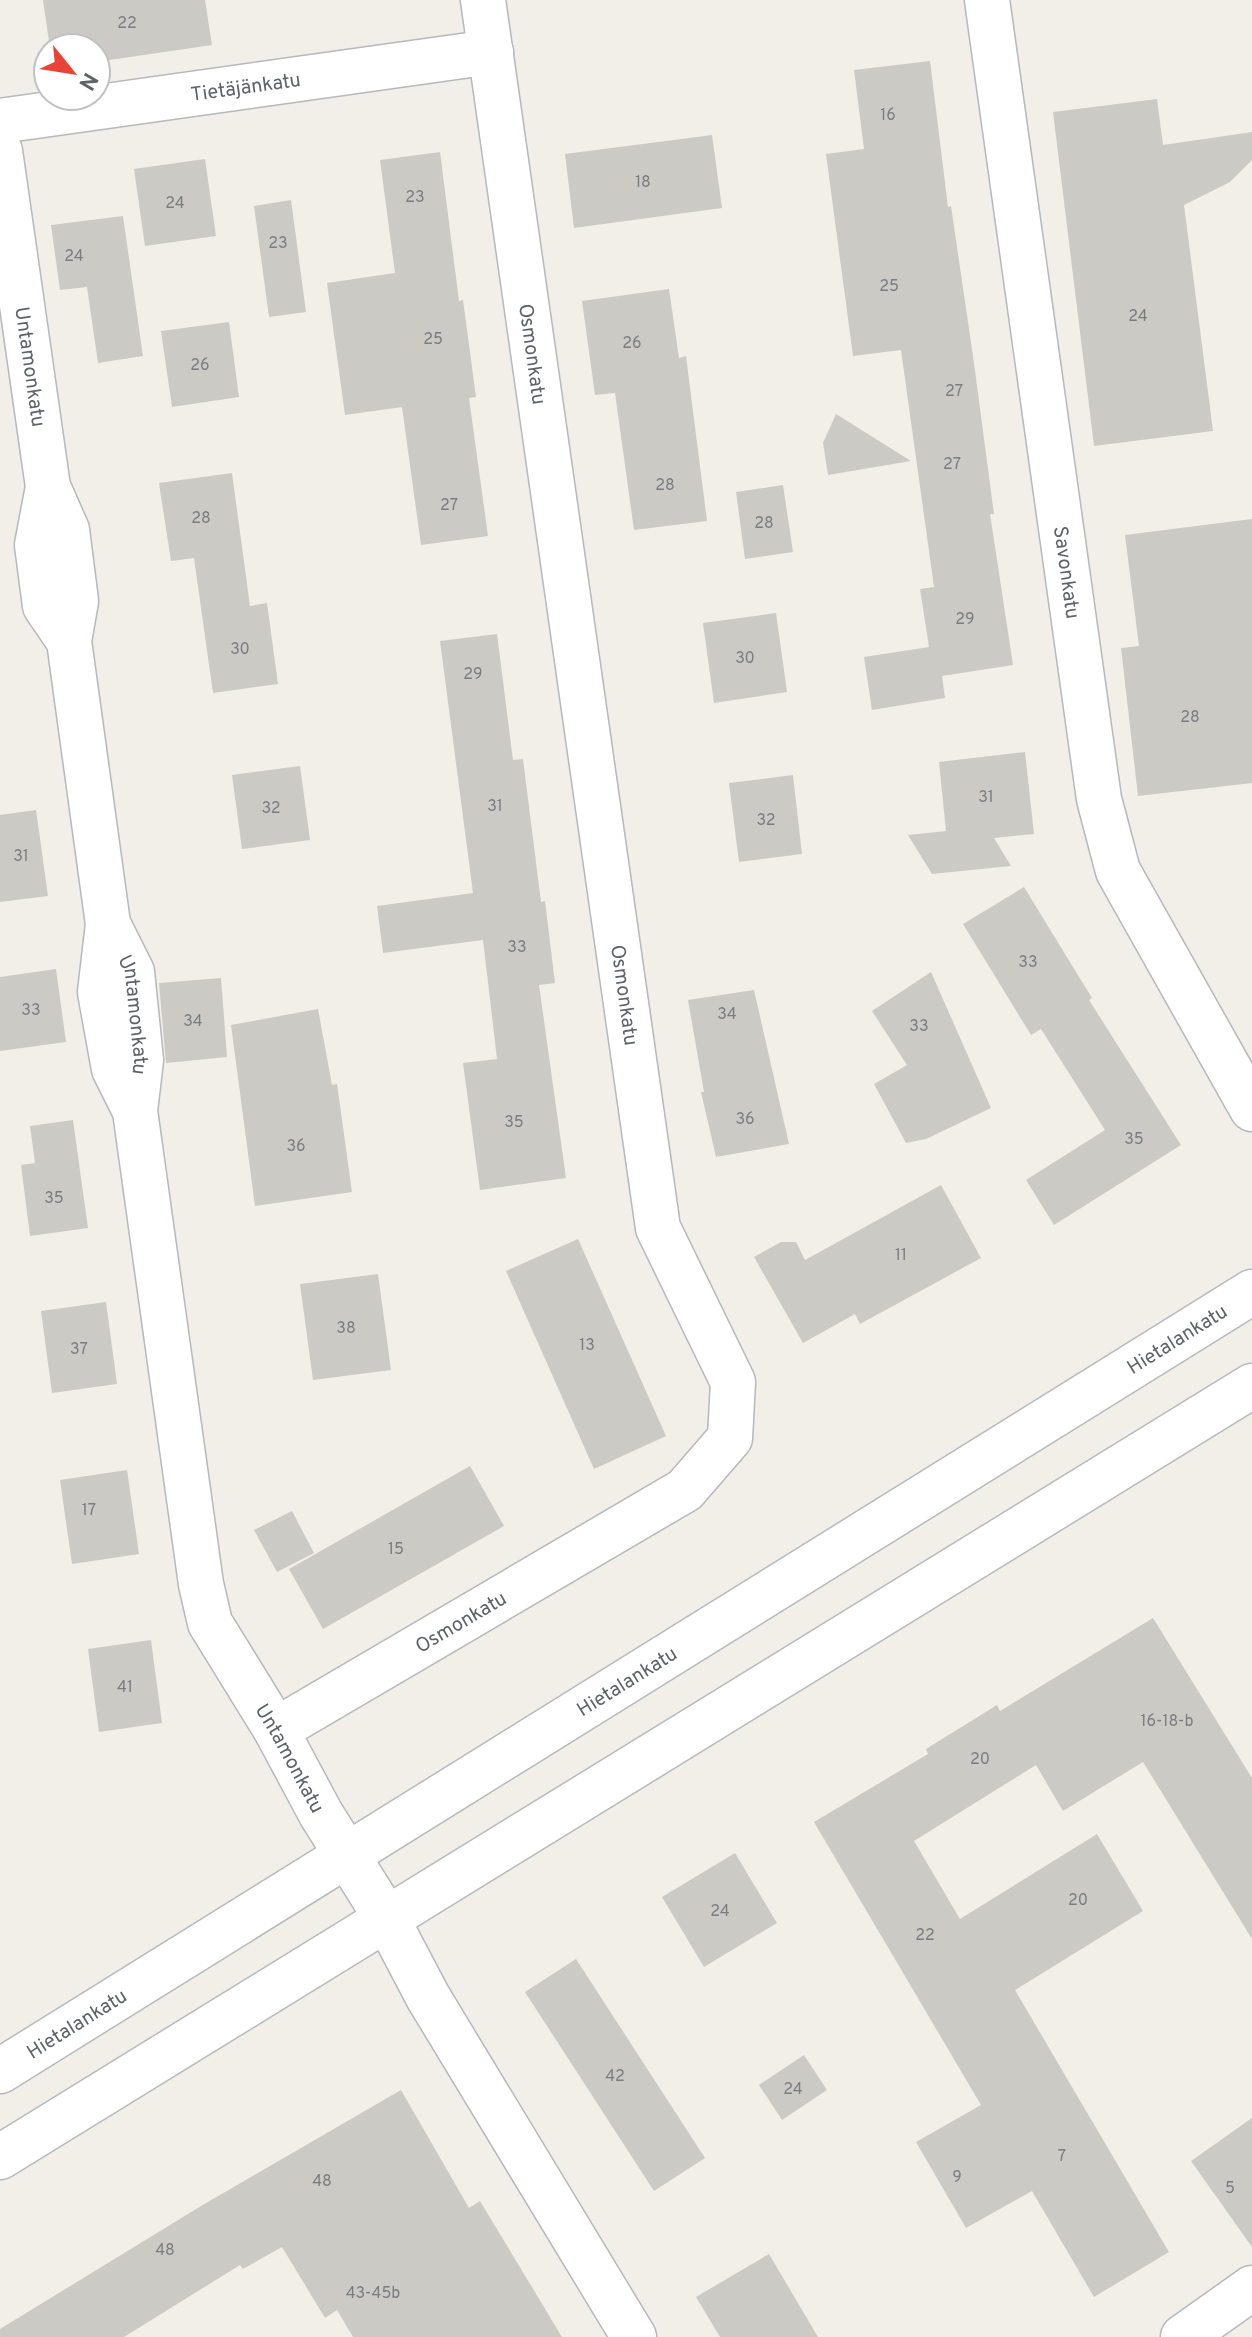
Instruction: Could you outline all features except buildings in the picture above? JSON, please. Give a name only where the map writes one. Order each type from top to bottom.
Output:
[{"type":"street","name":"Osmonkatu","points":[[276,1730],[685,1490],[730,1438],[733,1382],[658,1228],[483,0]]},
{"type":"street","name":"Savonkatu","points":[[987,0],[1099,799],[1118,871],[1252,1109]]},
{"type":"street","name":"Tietäjänkatu","points":[[0,121],[491,52]]},
{"type":"street","name":"Untamonkatu","points":[[0,151],[48,487],[67,530],[76,601],[69,641],[108,924],[132,972],[141,1060],[135,1111],[201,1584],[210,1623],[276,1730],[321,1814],[387,1919],[428,1997],[634,2337]]},
{"type":"street","name":"Hietalankatu","points":[[0,2071],[1252,1292]]},
{"type":"street","points":[[0,2157],[1252,1386]]},
{"type":"street","points":[[1183,2337],[1252,2288]]}]
